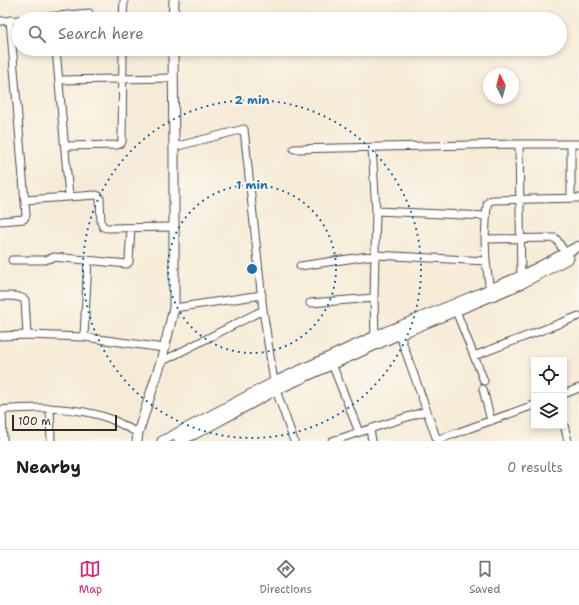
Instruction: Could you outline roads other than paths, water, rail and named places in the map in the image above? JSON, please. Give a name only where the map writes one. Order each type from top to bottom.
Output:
[{"type":"street","points":[[123,12],[124,0]]},
{"type":"street","points":[[174,0],[174,12]]},
{"type":"street","points":[[0,21],[10,20],[12,44]]},
{"type":"street","points":[[2,221],[24,219],[26,215],[13,56]]},
{"type":"street","points":[[57,56],[70,196]]},
{"type":"street","points":[[65,146],[117,145],[122,142],[123,56]]},
{"type":"street","points":[[3,441],[1,410],[32,408],[50,408],[99,416],[114,421],[138,437],[161,362],[174,308],[173,56]]},
{"type":"street","points":[[59,80],[173,78]]},
{"type":"street","points":[[174,147],[244,129],[263,310],[275,386],[294,441]]},
{"type":"street","points":[[519,144],[521,280]]},
{"type":"street","points":[[571,144],[571,198]]},
{"type":"street","points":[[294,149],[579,144]]},
{"type":"street","points":[[372,147],[376,211],[374,298],[375,336]]},
{"type":"street","points":[[25,200],[96,194],[99,196],[101,201],[101,222],[103,227],[174,227]]},
{"type":"street","points":[[490,293],[485,239],[487,205],[490,200],[579,198]]},
{"type":"street","points":[[376,211],[486,216]]},
{"type":"street","points":[[12,260],[46,260],[54,257],[124,264],[129,262],[131,228]]},
{"type":"street","points":[[485,239],[555,238],[567,255]]},
{"type":"street","points":[[162,441],[197,437],[275,386],[332,364],[398,331],[521,280],[567,255],[579,246]]},
{"type":"street","points":[[567,255],[579,252]]},
{"type":"street","points":[[300,266],[376,255],[486,261]]},
{"type":"street","points":[[84,337],[88,260]]},
{"type":"street","points":[[0,296],[19,297],[25,300],[27,335]]},
{"type":"street","points":[[174,308],[262,296]]},
{"type":"street","points":[[310,303],[374,298]]},
{"type":"street","points":[[455,308],[474,356],[483,385],[491,421]]},
{"type":"street","points":[[161,362],[263,310]]},
{"type":"street","points":[[474,356],[579,316]]},
{"type":"street","points":[[175,440],[275,386],[375,336],[398,331]]},
{"type":"street","points":[[398,331],[437,441],[531,406]]},
{"type":"street","points":[[0,336],[27,335],[84,337],[164,348]]},
{"type":"street","points":[[332,364],[359,432]]},
{"type":"street","points":[[566,393],[579,388]]},
{"type":"street","points":[[50,408],[51,441]]},
{"type":"street","points":[[332,441],[426,411]]},
{"type":"street","points":[[370,429],[372,441]]},
{"type":"street","points":[[565,429],[568,441]]}]
